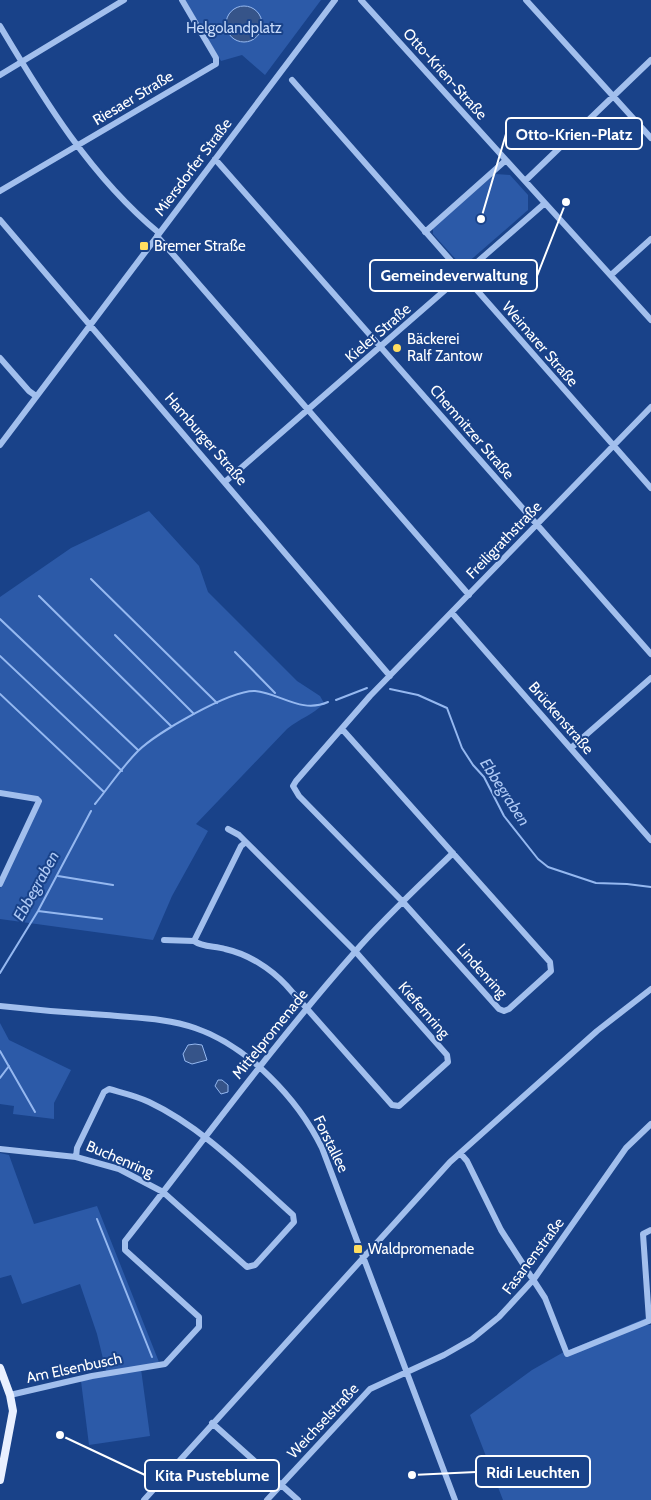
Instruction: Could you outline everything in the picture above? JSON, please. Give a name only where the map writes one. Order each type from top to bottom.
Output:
[{"type":"main road","points":[[0,1368],[10,1395],[12,1417],[0,1480]]},
{"type":"street","points":[[0,75],[124,0]]},
{"type":"street","name":"Riesaer Straße","points":[[0,191],[216,64],[216,58],[182,0]]},
{"type":"street","name":"Miersdorfer Straße","points":[[0,445],[334,0]]},
{"type":"street","name":"Otto-Krien-Straße","points":[[361,0],[651,320]]},
{"type":"street","points":[[526,0],[651,138]]},
{"type":"street","points":[[0,26],[48,104],[78,145],[469,595]]},
{"type":"street","points":[[525,181],[651,60]]},
{"type":"street","name":"Weimarer Straße","points":[[292,80],[651,488]]},
{"type":"street","name":"Chemnitzer Straße","points":[[215,159],[651,654]]},
{"type":"street","points":[[425,232],[506,160]]},
{"type":"street","name":"Kieler Straße","points":[[226,481],[545,203]]},
{"type":"street","name":"Hamburger Straße","points":[[0,220],[226,481],[390,676]]},
{"type":"street","points":[[611,275],[651,239]]},
{"type":"street","points":[[0,358],[29,391],[36,396]]},
{"type":"street","name":"Freiligrathstraße","points":[[376,690],[651,407]]},
{"type":"street","name":"Brückenstraße","points":[[452,613],[651,840]]},
{"type":"street","points":[[571,748],[651,678]]},
{"type":"street","name":"Lindenring","points":[[342,729],[550,962],[551,971],[509,1009],[499,1009],[403,902],[295,792],[293,786],[296,781],[376,690]]},
{"type":"street","points":[[0,793],[38,800],[0,884]]},
{"type":"street","name":"Kiefernring","points":[[164,940],[194,941],[228,949],[257,962],[282,980],[392,1105],[399,1106],[448,1062],[447,1055],[355,951],[239,835],[228,829]]},
{"type":"street","points":[[194,941],[223,880],[246,842]]},
{"type":"street","name":"Mittelpromenade","points":[[123,1246],[205,1137],[307,1008],[355,951],[453,852]]},
{"type":"street","points":[[144,1500],[364,1255],[460,1152],[597,1031],[651,989]]},
{"type":"street","name":"Forstallee","points":[[0,1006],[175,1022],[216,1037],[259,1068],[289,1098],[316,1136],[364,1255],[455,1500]]},
{"type":"street","name":"Buchenring","points":[[106,1090],[149,1102],[183,1121],[205,1137],[293,1215],[294,1222],[255,1265],[247,1267],[163,1192],[119,1169],[76,1157],[77,1148],[106,1090]]},
{"type":"street","name":"Fasanenstraße","points":[[407,1372],[444,1356],[480,1333],[499,1317],[534,1279],[626,1148],[651,1124]]},
{"type":"street","points":[[0,1149],[76,1157]]},
{"type":"street","points":[[460,1152],[467,1161],[500,1230],[534,1279],[552,1313],[567,1354],[650,1320],[643,1234],[651,1230]]},
{"type":"street","name":"Am Elsenbusch","points":[[10,1395],[92,1376],[165,1364],[199,1327],[199,1317],[125,1250],[123,1246]]},
{"type":"street","name":"Weichselstraße","points":[[267,1500],[364,1393],[378,1383],[407,1372]]},
{"type":"street","points":[[212,1423],[298,1500]]},
{"type":"green space","name":"Helgolandplatz","points":[[185,0],[321,0],[265,75],[242,55],[221,61]]},
{"type":"green space","points":[[495,174],[510,175],[528,195],[528,210],[466,264],[460,264],[433,234],[433,228]]},
{"type":"green space","points":[[149,511],[199,566],[208,592],[297,681],[320,696],[324,703],[287,729],[196,824],[208,831],[172,896],[153,940],[0,919],[0,888],[42,800],[0,791],[0,597],[71,548]]},
{"type":"green space","points":[[0,1023],[9,1040],[71,1070],[54,1103],[54,1119],[13,1114],[14,1106],[0,1104]]},
{"type":"green space","points":[[0,1153],[9,1155],[34,1224],[97,1206],[159,1362],[141,1369],[150,1436],[89,1445],[81,1381],[107,1375],[97,1334],[80,1284],[22,1304],[11,1275],[0,1278]]},
{"type":"green space","points":[[646,1318],[647,1325],[651,1325],[651,1500],[503,1500],[470,1415],[532,1370],[562,1353]]},
{"type":"shaded area","points":[[244,6],[251,7],[257,11],[261,17],[261,31],[257,37],[251,41],[244,42],[237,41],[231,37],[227,31],[226,24],[227,17],[231,11],[237,7]]},
{"type":"shaded area","points":[[188,1045],[202,1045],[207,1060],[192,1064],[185,1061],[183,1054]]},
{"type":"shaded area","points":[[218,1080],[222,1080],[228,1085],[228,1092],[221,1094],[215,1086]]},
{"type":"waterway","points":[[91,579],[217,703]]},
{"type":"waterway","points":[[39,596],[171,726]]},
{"type":"waterway","points":[[0,619],[138,750]]},
{"type":"waterway","points":[[115,635],[194,714]]},
{"type":"waterway","points":[[235,652],[275,693]]},
{"type":"waterway","points":[[0,656],[122,771]]},
{"type":"waterway","name":"Ebbegraben","points":[[336,700],[367,688]]},
{"type":"waterway","name":"Ebbegraben","points":[[390,689],[418,695],[447,708],[462,748],[473,765],[484,777],[504,816],[538,859],[548,867],[596,883],[651,887]]},
{"type":"waterway","name":"Ebbegraben","points":[[95,804],[121,770],[147,743],[176,724],[229,697],[255,691],[309,706],[328,702]]},
{"type":"waterway","points":[[0,694],[104,792]]},
{"type":"waterway","name":"Ebbegraben","points":[[0,973],[38,911],[91,811]]},
{"type":"waterway","points":[[58,876],[113,885]]},
{"type":"waterway","points":[[38,911],[102,919]]},
{"type":"waterway","points":[[0,1051],[35,1112]]},
{"type":"waterway","points":[[0,1078],[9,1066]]},
{"type":"waterway","points":[[97,1219],[152,1357]]},
{"type":"place","name":"Gemeindeverwaltung","points":[[566,202]]},
{"type":"place","name":"Otto-Krien-Platz","points":[[481,219]]},
{"type":"place","name":"Bremer Straße","points":[[144,246]]},
{"type":"place","name":"Bäckerei Ralf Zantow","points":[[397,348]]},
{"type":"place","name":"Waldpromenade","points":[[358,1249]]},
{"type":"place","name":"Kita Pusteblume","points":[[60,1435]]},
{"type":"place","name":"Ridi Leuchten","points":[[412,1475]]}]
